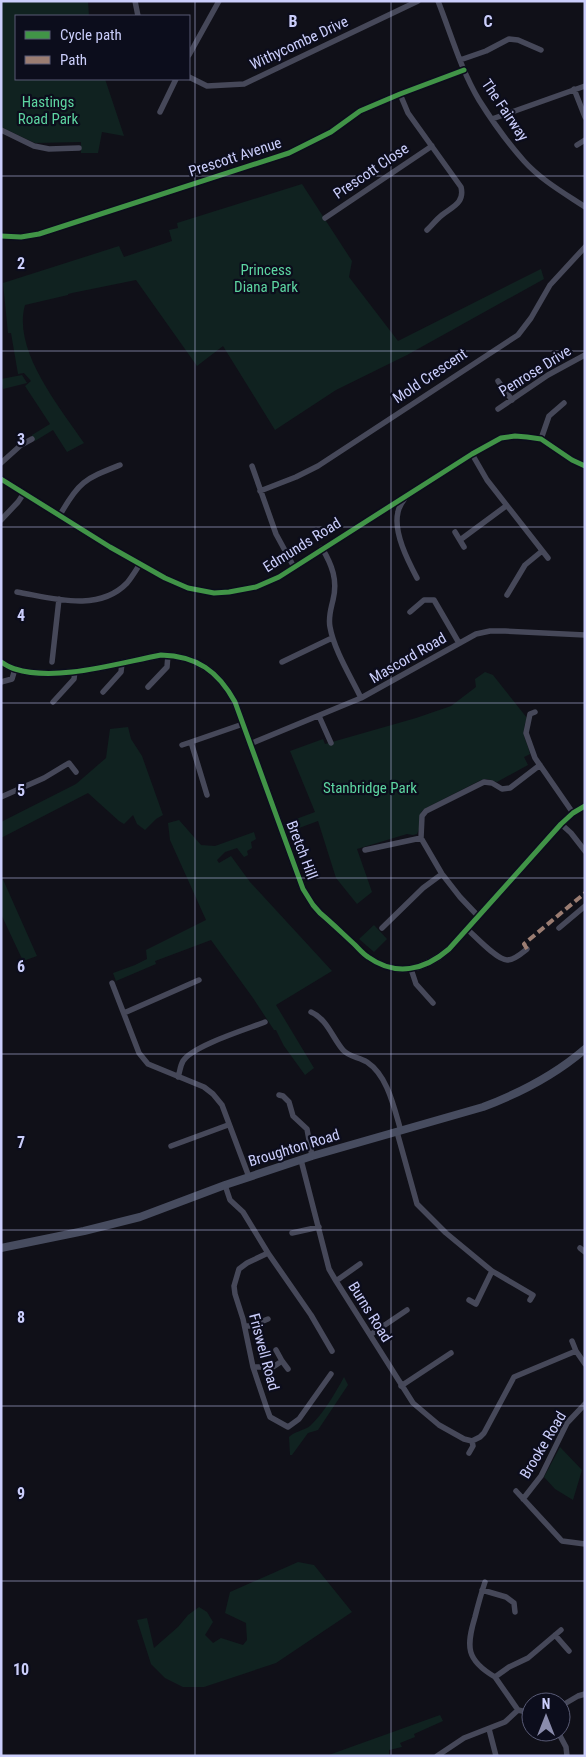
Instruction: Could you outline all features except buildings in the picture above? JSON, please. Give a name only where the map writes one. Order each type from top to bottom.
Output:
[{"type":"main road","name":"Broughton Road","points":[[1,1248],[140,1217],[225,1185],[312,1156],[502,1100],[541,1081],[585,1049]]},
{"type":"street","points":[[135,1],[138,15]]},
{"type":"street","points":[[190,53],[218,1]]},
{"type":"street","name":"Withycombe Drive","points":[[190,78],[207,86],[244,84],[418,1]]},
{"type":"street","name":"The Fairway","points":[[438,1],[464,70],[478,99],[492,119],[525,162],[551,184],[585,208]]},
{"type":"street","points":[[460,60],[486,51],[509,39],[518,40],[542,50]]},
{"type":"street","name":"Prescott Avenue","points":[[1,236],[21,237],[39,234],[289,153],[331,132],[360,111],[464,70]]},
{"type":"street","points":[[160,112],[176,80]]},
{"type":"street","points":[[492,119],[585,86]]},
{"type":"street","points":[[574,90],[585,117]]},
{"type":"street","name":"Prescott Close","points":[[400,94],[408,113],[462,192],[459,203],[440,216],[427,230]]},
{"type":"street","points":[[1,130],[34,146],[49,149],[79,148]]},
{"type":"street","points":[[577,145],[585,140]]},
{"type":"street","name":"Prescott Close","points":[[325,218],[432,146]]},
{"type":"street","name":"Mold Crescent","points":[[260,491],[296,478],[318,466],[518,335],[531,318],[550,285],[585,247]]},
{"type":"street","name":"Penrose Drive","points":[[498,409],[548,375],[585,354]]},
{"type":"street","points":[[498,380],[512,400]]},
{"type":"street","points":[[541,439],[549,416],[564,403]]},
{"type":"street","name":"Edmunds Road","points":[[1,479],[110,547],[177,584],[214,593],[256,587],[279,577],[472,454],[501,438],[515,436],[541,439],[572,460],[585,466]]},
{"type":"street","points":[[1,463],[32,439]]},
{"type":"street","points":[[472,454],[487,480],[548,558]]},
{"type":"street","points":[[60,515],[69,500],[87,479],[120,465]]},
{"type":"street","points":[[252,466],[276,534],[294,567]]},
{"type":"street","points":[[1,520],[24,494]]},
{"type":"street","points":[[406,496],[398,513],[398,525],[403,549],[417,578]]},
{"type":"street","points":[[460,540],[506,506]]},
{"type":"street","points":[[455,532],[464,547]]},
{"type":"street","points":[[322,548],[330,561],[335,580],[334,597],[329,616],[332,638],[361,698]]},
{"type":"street","points":[[507,595],[525,565],[542,551]]},
{"type":"street","points":[[16,592],[90,602],[110,596],[127,583],[140,564]]},
{"type":"street","points":[[52,662],[59,599]]},
{"type":"street","points":[[410,612],[424,600],[434,600],[459,643]]},
{"type":"street","name":"Mascord Road","points":[[250,744],[361,698],[476,634],[490,631],[585,635]]},
{"type":"street","points":[[282,662],[332,638]]},
{"type":"street","points":[[148,687],[167,667],[168,655]]},
{"type":"street","name":"Bretch Hill","points":[[1,662],[15,669],[50,674],[168,655],[190,659],[210,671],[228,690],[243,724],[303,889],[313,905],[368,958],[386,966],[411,969],[424,966],[437,959],[449,949],[561,824],[573,813],[585,806]]},
{"type":"street","points":[[103,692],[121,672],[122,663]]},
{"type":"street","points":[[1,682],[12,679],[15,669]]},
{"type":"street","points":[[53,702],[74,679],[74,671]]},
{"type":"street","points":[[530,713],[526,734],[535,758],[573,813]]},
{"type":"street","points":[[319,716],[331,743]]},
{"type":"street","points":[[182,745],[243,724]]},
{"type":"street","points":[[191,742],[207,795]]},
{"type":"street","points":[[1,797],[44,778],[57,769],[69,764],[76,772]]},
{"type":"street","points":[[478,916],[442,874],[421,838],[422,816],[426,811],[484,782],[492,783],[502,789],[510,788],[540,765]]},
{"type":"street","points":[[561,824],[571,833],[585,852]]},
{"type":"street","points":[[365,850],[421,838]]},
{"type":"street","points":[[382,928],[423,888],[442,874]]},
{"type":"street","points":[[559,928],[585,906]]},
{"type":"street","points":[[467,929],[498,957],[505,960],[512,960],[527,949]]},
{"type":"street","points":[[411,969],[416,984],[433,1003]]},
{"type":"street","points":[[124,1013],[199,980]]},
{"type":"street","points":[[112,984],[139,1053],[148,1064],[204,1087],[222,1105],[249,1177]]},
{"type":"street","points":[[311,1012],[323,1020],[336,1043],[345,1054],[365,1061],[380,1077],[387,1088],[417,1204],[446,1233],[492,1271],[533,1295],[530,1300]]},
{"type":"street","points":[[178,1077],[183,1062],[190,1054],[205,1045],[265,1022]]},
{"type":"street","points":[[279,1095],[289,1102],[292,1116],[307,1129],[312,1156]]},
{"type":"street","points":[[171,1146],[228,1125]]},
{"type":"street","name":"Burns Road","points":[[301,1160],[329,1269],[336,1281],[413,1403],[439,1425],[464,1439],[472,1441]]},
{"type":"street","points":[[225,1185],[230,1200],[243,1212],[268,1253],[311,1315],[332,1351]]},
{"type":"street","points":[[292,1233],[319,1228]]},
{"type":"street","name":"Friswell Road","points":[[268,1253],[239,1269],[236,1277],[235,1294],[245,1326],[253,1367],[270,1417],[288,1427],[299,1419],[331,1374]]},
{"type":"street","points":[[336,1281],[360,1264]]},
{"type":"street","points":[[469,1300],[476,1304],[492,1271]]},
{"type":"street","points":[[370,1335],[407,1310]]},
{"type":"street","points":[[245,1326],[251,1326],[268,1319]]},
{"type":"street","points":[[572,1341],[585,1364]]},
{"type":"street","points":[[276,1350],[288,1369]]},
{"type":"street","points":[[469,1453],[473,1446],[472,1441],[484,1433],[514,1377],[576,1351]]},
{"type":"street","points":[[401,1386],[451,1353]]},
{"type":"street","points":[[253,1367],[273,1367],[282,1361]]},
{"type":"street","name":"Brooke Road","points":[[523,1498],[541,1476],[567,1423],[585,1404]]},
{"type":"street","points":[[516,1491],[562,1541],[585,1544]]},
{"type":"street","points":[[485,1582],[469,1636],[469,1646],[472,1656],[485,1671],[495,1677],[518,1710],[521,1711]]},
{"type":"street","points":[[482,1590],[506,1597],[514,1603],[515,1612]]},
{"type":"street","points":[[495,1677],[509,1667],[528,1658],[561,1630]]},
{"type":"street","points":[[555,1635],[569,1651]]},
{"type":"street","points":[[571,1700],[585,1694]]},
{"type":"street","points":[[437,1756],[464,1738],[505,1722],[518,1710]]},
{"type":"street","points":[[489,1729],[496,1756]]},
{"type":"street","points":[[563,1742],[567,1756]]},
{"type":"green space","name":"Hastings Road Park","points":[[1,1],[88,1],[89,15],[15,15],[15,80],[105,80],[124,136],[102,132],[98,153],[81,153],[81,142],[35,143],[1,127]]},
{"type":"green space","name":"Princess Diana Park","points":[[302,184],[352,261],[349,277],[398,341],[541,269],[544,279],[407,355],[336,390],[275,430],[223,346],[197,366],[136,280],[25,305],[23,322],[25,341],[32,359],[51,396],[84,443],[67,452],[53,430],[35,441],[32,439],[32,435],[50,424],[25,386],[31,381],[24,373],[18,374],[11,333],[8,333],[3,283],[119,246],[124,257],[172,241],[169,230],[178,228],[177,223]]},
{"type":"green space","points":[[22,375],[27,383],[3,389],[1,379]]},
{"type":"green space","name":"Stanbridge Park","points":[[485,672],[493,675],[527,718],[524,737],[530,754],[524,757],[528,765],[497,782],[487,779],[481,780],[424,809],[421,812],[420,827],[417,834],[407,834],[357,849],[372,892],[357,904],[336,878],[318,821],[291,831],[288,822],[315,812],[290,751],[323,739],[325,744],[451,706],[476,687],[475,679]]},
{"type":"green space","points":[[128,727],[131,739],[142,756],[163,815],[145,830],[137,824],[133,815],[124,824],[88,793],[1,838],[1,822],[76,784],[106,758],[110,729]]},
{"type":"green space","points":[[179,820],[201,845],[215,846],[254,832],[256,839],[251,842],[252,848],[247,851],[248,855],[244,857],[237,848],[225,852],[217,860],[219,863],[231,856],[250,882],[332,971],[276,1005],[314,1068],[305,1075],[284,1046],[276,1030],[274,1030],[211,940],[155,961],[156,964],[116,981],[113,973],[147,959],[146,950],[206,920],[170,840],[168,823]]},
{"type":"green space","points":[[1,875],[37,956],[23,961],[1,914]]},
{"type":"green space","points":[[374,925],[387,939],[374,952],[359,939]]},
{"type":"green space","points":[[344,1377],[348,1385],[318,1430],[308,1433],[292,1455],[290,1455],[289,1437],[307,1428],[315,1421],[329,1403]]},
{"type":"green space","points":[[560,1447],[582,1470],[573,1500],[555,1489],[544,1477]]},
{"type":"green space","points":[[298,1562],[314,1565],[352,1612],[276,1663],[204,1687],[183,1687],[165,1678],[151,1664],[137,1620],[147,1618],[154,1648],[199,1607],[207,1612],[213,1622],[205,1635],[213,1643],[221,1638],[243,1645],[247,1640],[246,1623],[225,1613],[230,1592]]},
{"type":"green space","points":[[440,1715],[443,1721],[414,1734],[415,1737],[400,1743],[402,1747],[389,1750],[389,1756],[326,1756]]},
{"type":"marked path","points":[[527,949],[524,944],[585,893]]},
{"type":"cycle path","points":[[1,236],[21,237],[39,234],[289,153],[331,132],[360,111],[464,70]]},
{"type":"cycle path","points":[[1,479],[110,547],[165,578],[188,588],[214,593],[256,587],[279,577],[472,454],[501,438],[515,436],[541,439],[572,460],[585,466]]},
{"type":"cycle path","points":[[1,662],[15,669],[49,673],[88,670],[161,655],[185,658],[196,662],[214,674],[235,702],[303,889],[320,913],[363,953],[389,967],[400,969],[420,966],[430,962],[449,949],[561,824],[573,813],[585,806]]}]
